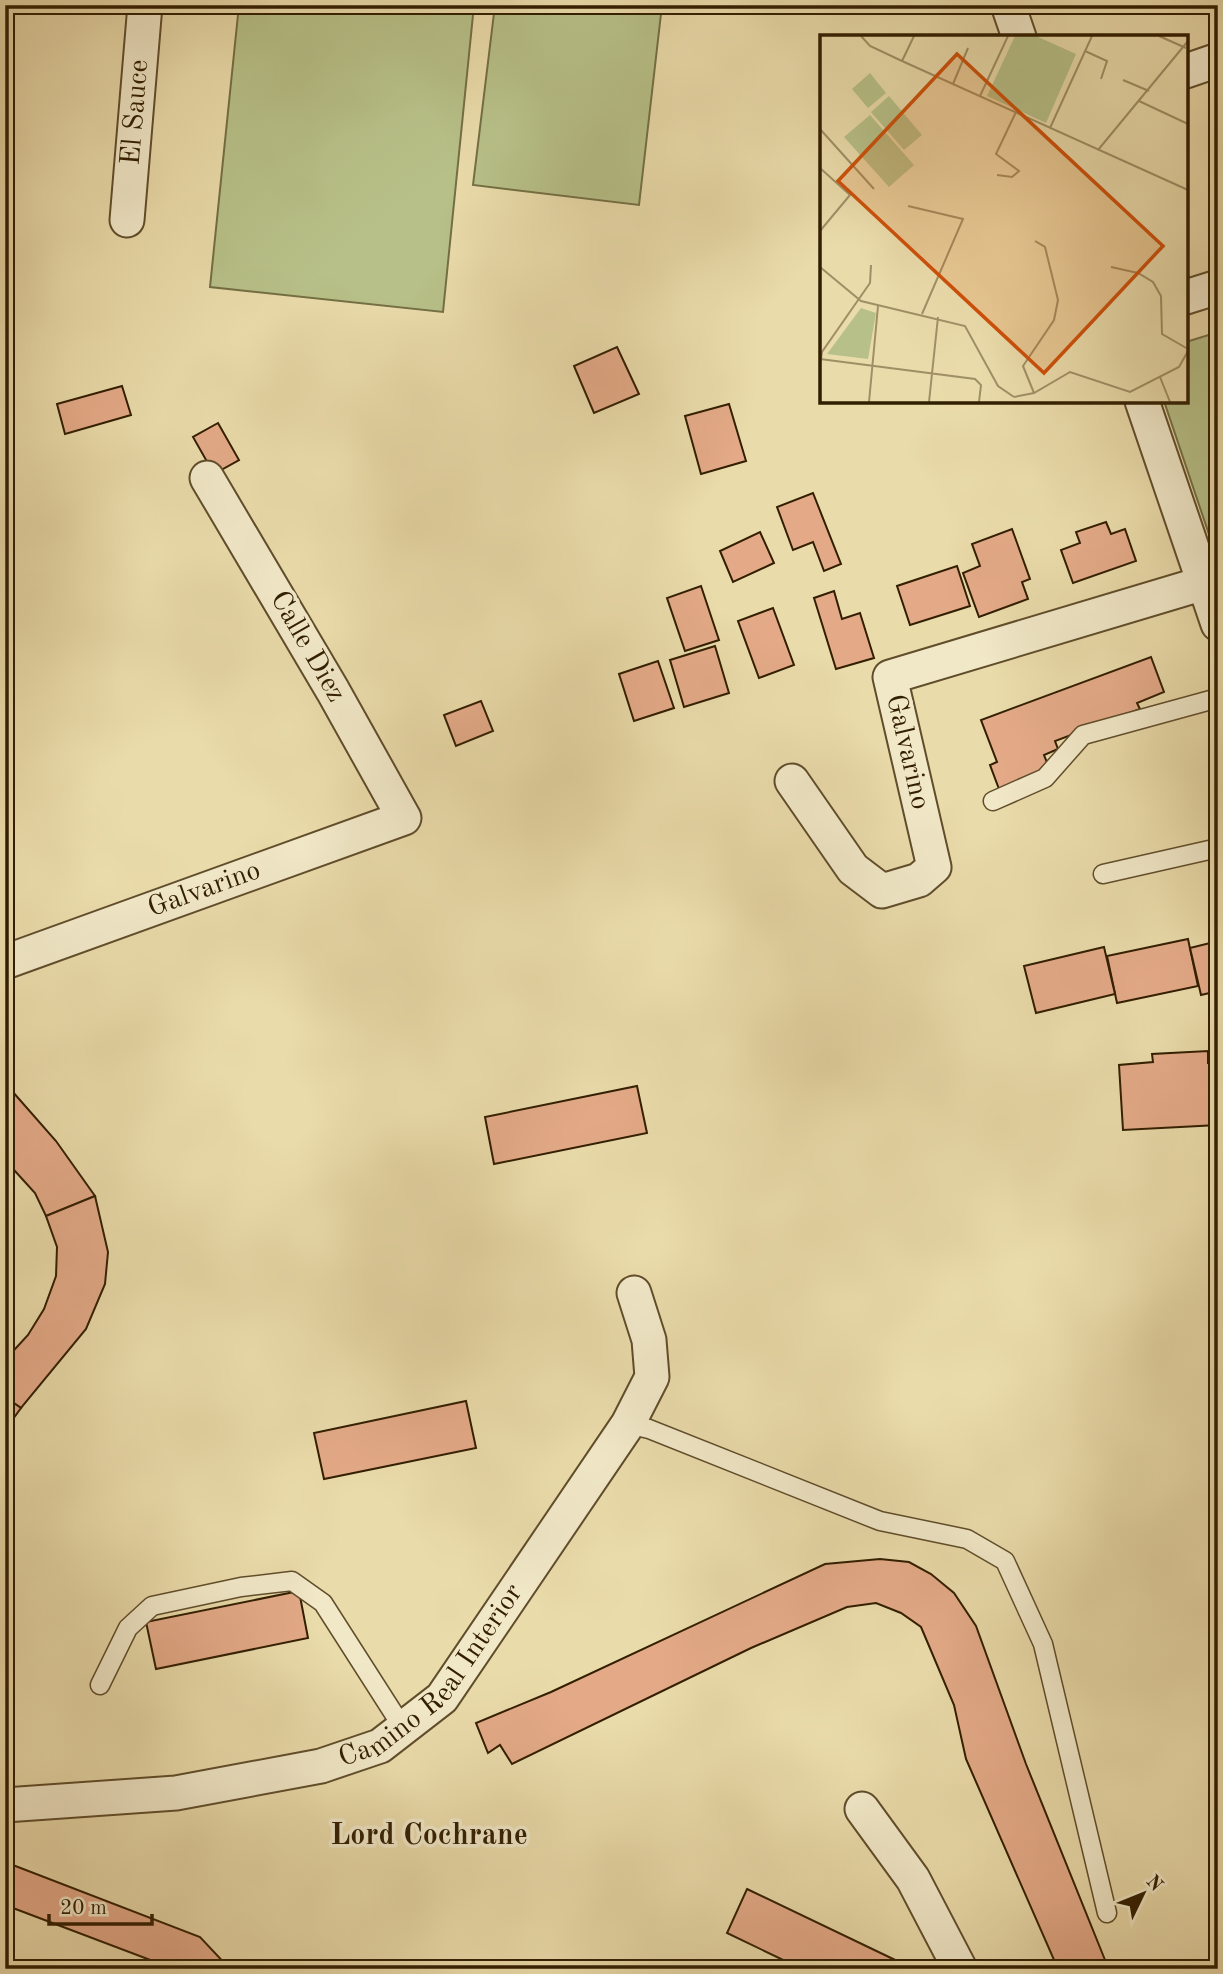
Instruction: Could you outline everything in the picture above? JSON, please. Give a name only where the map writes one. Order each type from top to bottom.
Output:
[{"type":"street","name":"El Sauce","points":[[127,219],[145,5]]},
{"type":"street","points":[[1008,5],[1018,35]]},
{"type":"street","points":[[1188,70],[1218,60]]},
{"type":"street","points":[[1188,296],[1218,287]]},
{"type":"street","points":[[1142,402],[1218,624]]},
{"type":"street","name":"Calle Diez","points":[[207,478],[333,691],[404,818]]},
{"type":"street","name":"Galvarino","points":[[792,781],[853,869],[882,891],[919,880],[934,867],[890,677],[1204,583]]},
{"type":"street","name":"Galvarino","points":[[5,962],[404,818]]},
{"type":"street","name":"Camino Real Interior","points":[[5,1805],[176,1793],[321,1766],[380,1746],[442,1698],[628,1424],[652,1377],[649,1340],[634,1293]]},
{"type":"street","points":[[862,1809],[913,1879],[960,1969]]},
{"type":"lane","points":[[993,801],[1045,778],[1083,736],[1218,698]]},
{"type":"lane","points":[[1103,874],[1218,848]]},
{"type":"lane","points":[[628,1424],[649,1429],[880,1521],[967,1539],[1005,1561],[1043,1644],[1107,1913]]},
{"type":"lane","points":[[100,1685],[128,1628],[152,1606],[241,1587],[292,1581],[323,1603],[403,1728]]},
{"type":"green space","points":[[239,5],[474,5],[443,312],[210,287]]},
{"type":"green space","points":[[495,5],[662,5],[639,205],[473,185]]},
{"type":"green space","points":[[1218,332],[1218,561],[1164,402],[1188,402],[1188,341]]},
{"type":"building","points":[[617,347],[639,394],[594,413],[574,366]]},
{"type":"building","points":[[122,386],[131,415],[65,434],[57,404]]},
{"type":"building","points":[[729,404],[746,461],[701,474],[685,416]]},
{"type":"building","points":[[218,423],[239,460],[214,474],[193,437]]},
{"type":"building","points":[[813,493],[841,564],[824,571],[813,542],[793,550],[777,507]]},
{"type":"building","points":[[1106,522],[1111,534],[1125,529],[1136,561],[1073,583],[1061,550],[1080,543],[1076,532]]},
{"type":"building","points":[[1012,529],[1030,579],[1022,582],[1028,599],[979,617],[963,573],[980,566],[972,544]]},
{"type":"building","points":[[760,532],[774,563],[733,582],[720,551]]},
{"type":"building","points":[[957,566],[970,606],[910,625],[897,586]]},
{"type":"building","points":[[701,586],[719,640],[685,651],[667,598]]},
{"type":"building","points":[[834,591],[842,619],[860,613],[874,658],[836,669],[814,598]]},
{"type":"building","points":[[773,608],[794,665],[759,678],[738,621]]},
{"type":"building","points":[[715,646],[729,693],[684,707],[670,660]]},
{"type":"building","points":[[1151,657],[1164,692],[1137,703],[1140,709],[1055,741],[1058,749],[1044,755],[1050,770],[999,789],[990,765],[997,762],[981,720]]},
{"type":"building","points":[[658,661],[674,708],[634,721],[619,674]]},
{"type":"building","points":[[481,701],[493,731],[456,746],[444,715]]},
{"type":"building","points":[[1188,939],[1198,986],[1117,1003],[1107,956]]},
{"type":"building","points":[[1218,941],[1218,991],[1201,995],[1190,948]]},
{"type":"building","points":[[1104,947],[1115,994],[1036,1013],[1024,966]]},
{"type":"building","points":[[1208,1051],[1208,1063],[1218,1062],[1218,1125],[1123,1130],[1119,1065],[1153,1062],[1152,1054]]},
{"type":"building","points":[[5,1083],[56,1141],[95,1196],[46,1216],[35,1193],[5,1160]]},
{"type":"building","points":[[637,1086],[647,1133],[494,1164],[485,1117]]},
{"type":"building","points":[[95,1196],[108,1252],[105,1284],[86,1329],[21,1408],[5,1397],[5,1360],[28,1335],[44,1309],[56,1276],[57,1247],[46,1216]]},
{"type":"building","points":[[5,1397],[21,1408],[5,1430]]},
{"type":"building","points":[[466,1401],[476,1448],[324,1479],[314,1433]]},
{"type":"building","points":[[880,1559],[909,1562],[931,1574],[954,1593],[976,1626],[1026,1764],[1105,1960],[1086,1969],[1058,1969],[966,1759],[954,1705],[921,1627],[901,1613],[876,1603],[847,1607],[751,1648],[512,1764],[500,1745],[488,1753],[476,1723],[551,1692],[825,1564]]},
{"type":"building","points":[[299,1591],[308,1638],[156,1669],[146,1622]]},
{"type":"building","points":[[5,1862],[200,1937],[230,1969],[174,1969],[5,1905]]},
{"type":"building","points":[[747,1889],[914,1969],[802,1969],[727,1933]]},
{"type":"district","name":"Lord Cochrane","points":[[429,1836]]}]
